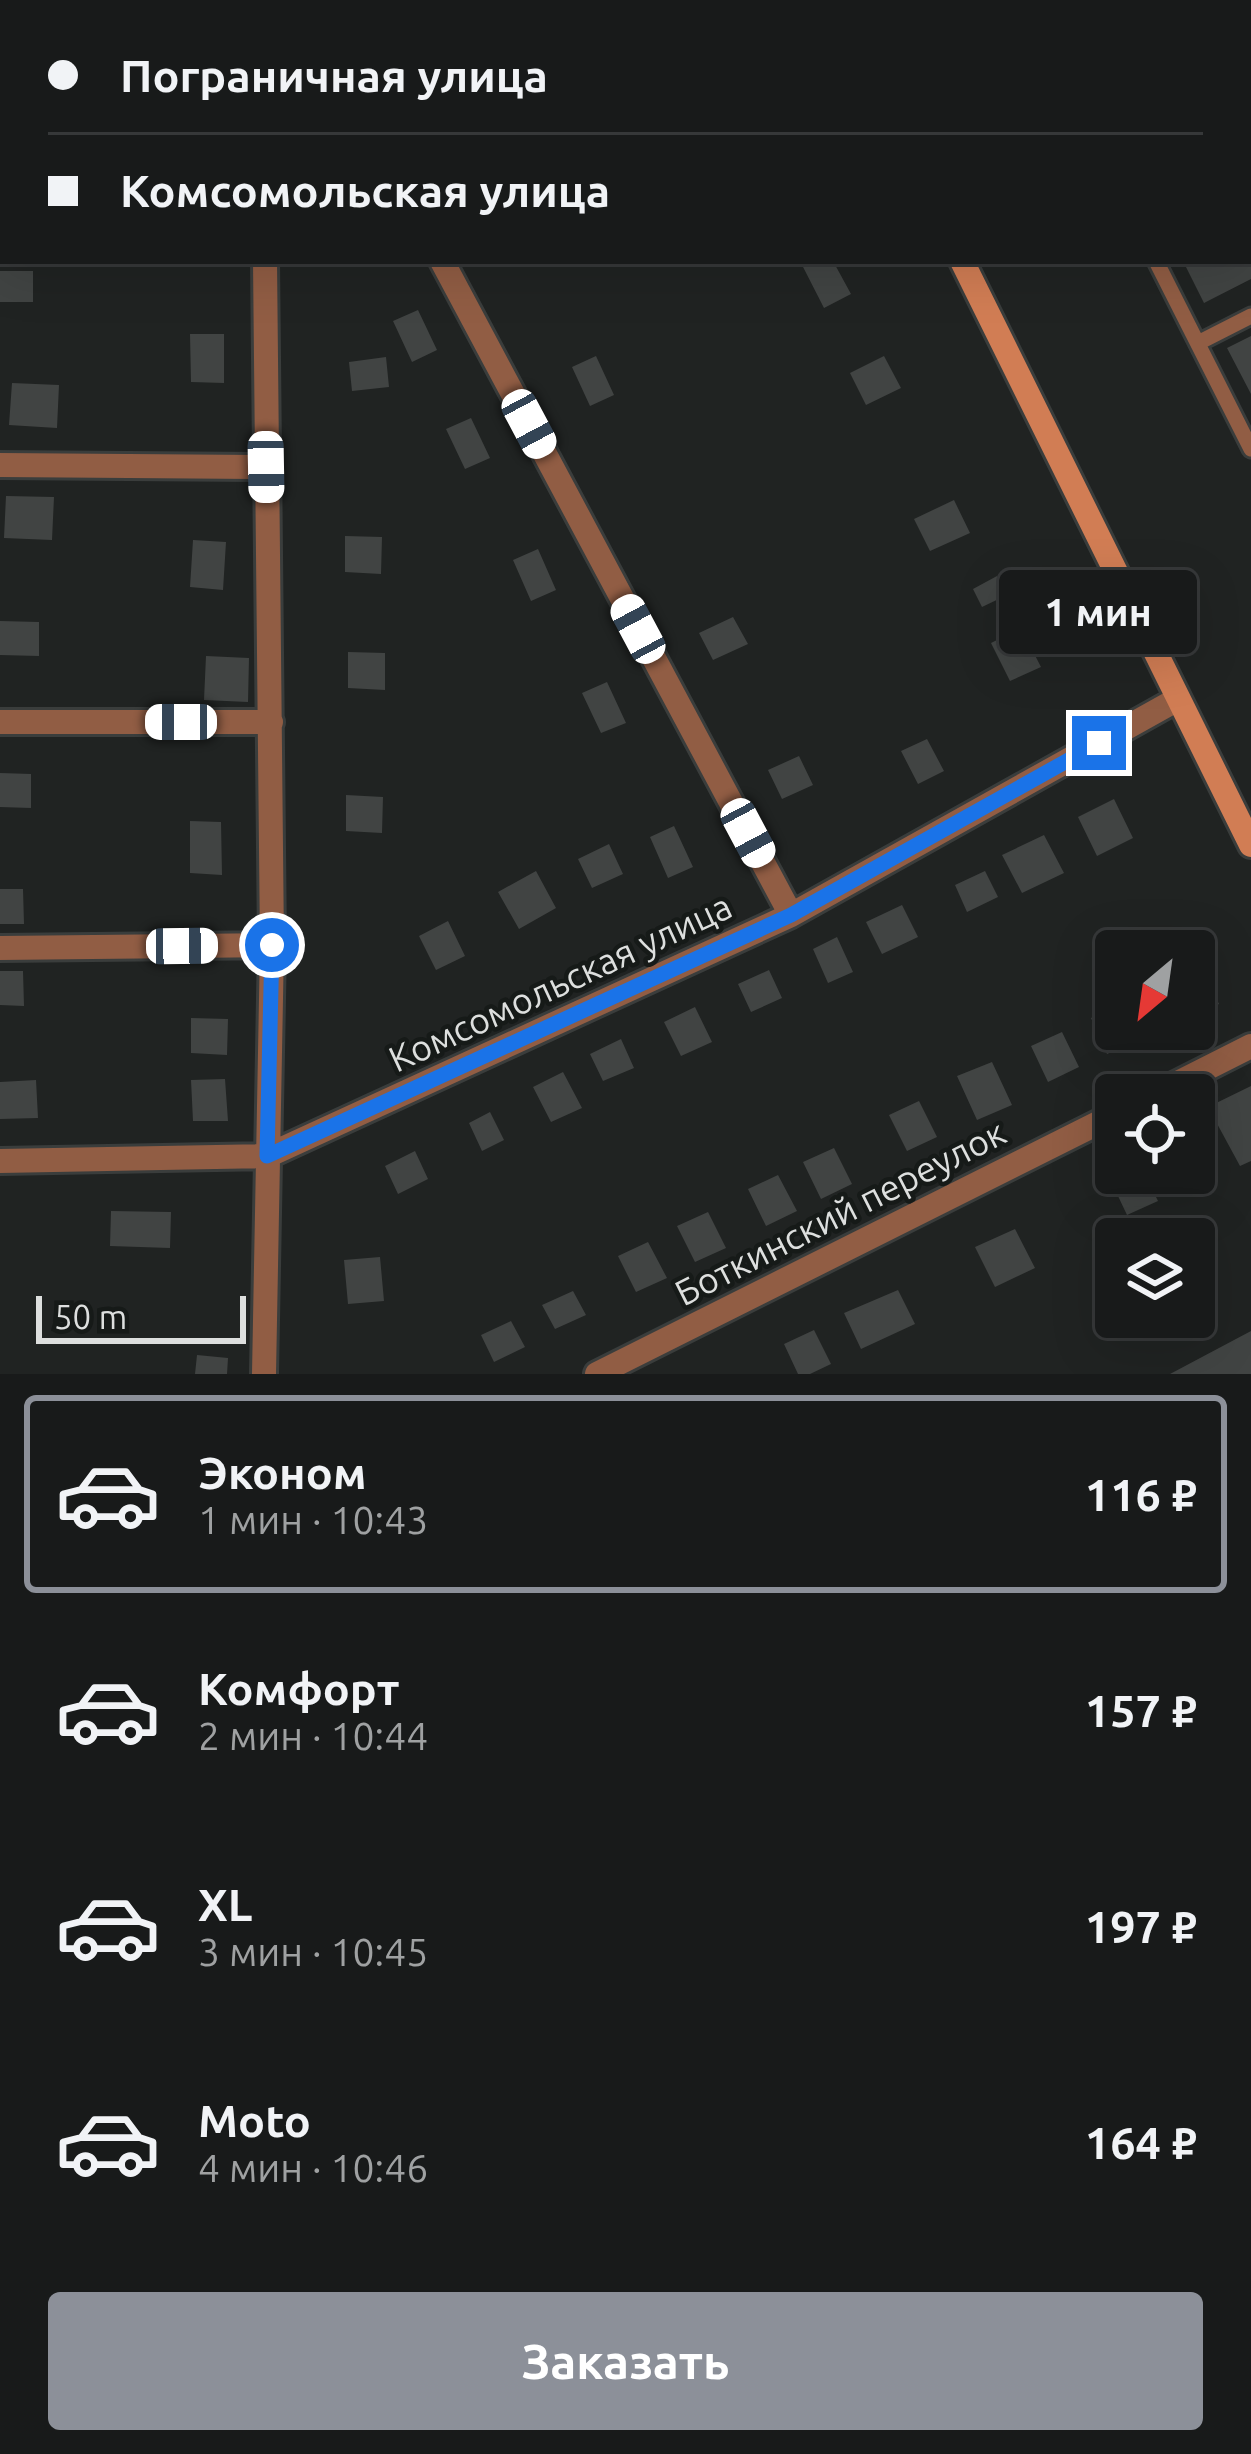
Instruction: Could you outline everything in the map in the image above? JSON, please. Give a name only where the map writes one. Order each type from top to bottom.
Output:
[{"type":"main road","points":[[963,264],[1251,845]]},
{"type":"street","points":[[264,1374],[272,945],[266,264]]},
{"type":"street","points":[[444,264],[791,915]]},
{"type":"street","points":[[0,465],[266,467]]},
{"type":"street","name":"Комсомольская улица","points":[[0,1161],[267,1156],[791,915],[1176,700]]},
{"type":"street","points":[[0,722],[271,722]]},
{"type":"street","points":[[0,948],[272,945]]},
{"type":"street","points":[[1196,1074],[1251,1046]]},
{"type":"street","name":"Боткинский переулок","points":[[597,1374],[1095,1125]]},
{"type":"lane","points":[[1158,264],[1251,449]]},
{"type":"lane","points":[[1198,343],[1251,316]]},
{"type":"building","points":[[802,264],[835,264],[851,294],[824,308]]},
{"type":"building","points":[[1184,264],[1251,264],[1251,279],[1204,303]]},
{"type":"building","points":[[0,271],[33,271],[33,302],[0,302]]},
{"type":"building","points":[[418,310],[437,350],[412,362],[393,321]]},
{"type":"building","points":[[190,334],[224,334],[224,383],[191,382]]},
{"type":"building","points":[[1251,336],[1251,394],[1227,348]]},
{"type":"building","points":[[596,356],[614,395],[590,406],[572,367]]},
{"type":"building","points":[[884,356],[901,388],[866,405],[850,373]]},
{"type":"building","points":[[386,357],[389,387],[352,391],[349,362]]},
{"type":"building","points":[[12,383],[59,385],[57,428],[9,425]]},
{"type":"building","points":[[471,418],[490,458],[465,469],[446,429]]},
{"type":"building","points":[[6,496],[54,497],[52,540],[4,538]]},
{"type":"building","points":[[954,500],[970,533],[930,551],[914,519]]},
{"type":"building","points":[[345,536],[382,537],[381,574],[345,572]]},
{"type":"building","points":[[193,540],[226,542],[223,590],[190,587]]},
{"type":"building","points":[[538,549],[556,590],[531,601],[513,560]]},
{"type":"building","points":[[997,576],[1007,595],[982,607],[973,589]]},
{"type":"building","points":[[733,617],[748,644],[713,660],[699,633]]},
{"type":"building","points":[[0,621],[39,622],[39,656],[0,655]]},
{"type":"building","points":[[1021,628],[1041,667],[1010,681],[991,643]]},
{"type":"building","points":[[348,652],[385,653],[385,690],[348,688]]},
{"type":"building","points":[[206,656],[249,658],[248,702],[204,700]]},
{"type":"building","points":[[607,682],[626,723],[601,733],[582,693]]},
{"type":"building","points":[[927,739],[944,771],[918,784],[901,751]]},
{"type":"building","points":[[799,756],[813,785],[782,799],[768,770]]},
{"type":"building","points":[[0,773],[31,774],[31,808],[0,807]]},
{"type":"building","points":[[346,795],[383,797],[382,833],[346,831]]},
{"type":"building","points":[[1114,799],[1133,838],[1097,856],[1078,817]]},
{"type":"building","points":[[190,821],[221,822],[222,875],[190,873]]},
{"type":"building","points":[[674,826],[693,867],[668,878],[650,837]]},
{"type":"building","points":[[1044,835],[1064,873],[1022,893],[1002,855]]},
{"type":"building","points":[[609,844],[623,874],[592,888],[578,859]]},
{"type":"building","points":[[536,871],[556,908],[519,929],[498,892]]},
{"type":"building","points":[[985,871],[998,897],[967,912],[955,885]]},
{"type":"building","points":[[0,889],[23,889],[24,924],[0,924]]},
{"type":"building","points":[[902,905],[918,937],[882,954],[866,922]]},
{"type":"building","points":[[448,921],[465,956],[436,970],[419,936]]},
{"type":"building","points":[[837,937],[853,972],[828,983],[813,949]]},
{"type":"building","points":[[769,970],[782,998],[751,1012],[738,984]]},
{"type":"building","points":[[0,971],[23,971],[24,1006],[0,1005]]},
{"type":"building","points":[[695,1007],[712,1042],[681,1056],[664,1022]]},
{"type":"building","points":[[191,1018],[228,1019],[227,1055],[191,1053]]},
{"type":"building","points":[[1062,1032],[1079,1067],[1048,1082],[1031,1046]]},
{"type":"building","points":[[621,1039],[634,1068],[603,1081],[590,1054]]},
{"type":"building","points":[[992,1062],[1012,1105],[977,1120],[957,1076]]},
{"type":"building","points":[[563,1072],[582,1108],[551,1122],[533,1087]]},
{"type":"building","points":[[225,1079],[228,1121],[193,1121],[191,1080]]},
{"type":"building","points":[[36,1080],[38,1118],[0,1119],[0,1082]]},
{"type":"building","points":[[1251,1086],[1251,1161],[1240,1166],[1215,1120],[1215,1104]]},
{"type":"building","points":[[919,1101],[937,1137],[907,1151],[889,1115]]},
{"type":"building","points":[[490,1112],[504,1140],[482,1151],[469,1123]]},
{"type":"building","points":[[834,1148],[852,1184],[821,1199],[803,1162]]},
{"type":"building","points":[[415,1151],[428,1179],[398,1194],[385,1166]]},
{"type":"building","points":[[778,1175],[797,1211],[766,1226],[748,1189]]},
{"type":"building","points":[[1117,1194],[1154,1194],[1158,1201],[1127,1215]]},
{"type":"building","points":[[111,1211],[171,1212],[170,1248],[110,1246]]},
{"type":"building","points":[[708,1212],[726,1248],[695,1262],[677,1226]]},
{"type":"building","points":[[1015,1229],[1035,1268],[995,1287],[975,1247]]},
{"type":"building","points":[[648,1242],[667,1278],[636,1292],[618,1256]]},
{"type":"building","points":[[380,1257],[384,1301],[348,1304],[344,1260]]},
{"type":"building","points":[[898,1290],[915,1324],[861,1349],[844,1313]]},
{"type":"building","points":[[573,1291],[586,1315],[555,1329],[542,1305]]},
{"type":"building","points":[[511,1321],[525,1347],[494,1362],[481,1335]]},
{"type":"building","points":[[814,1330],[831,1364],[798,1374],[784,1344]]},
{"type":"building","points":[[1251,1331],[1251,1374],[1170,1374]]},
{"type":"building","points":[[197,1355],[228,1358],[227,1374],[195,1374]]},
{"type":"route","points":[[272,945],[267,1156],[791,915],[1099,743]]}]
